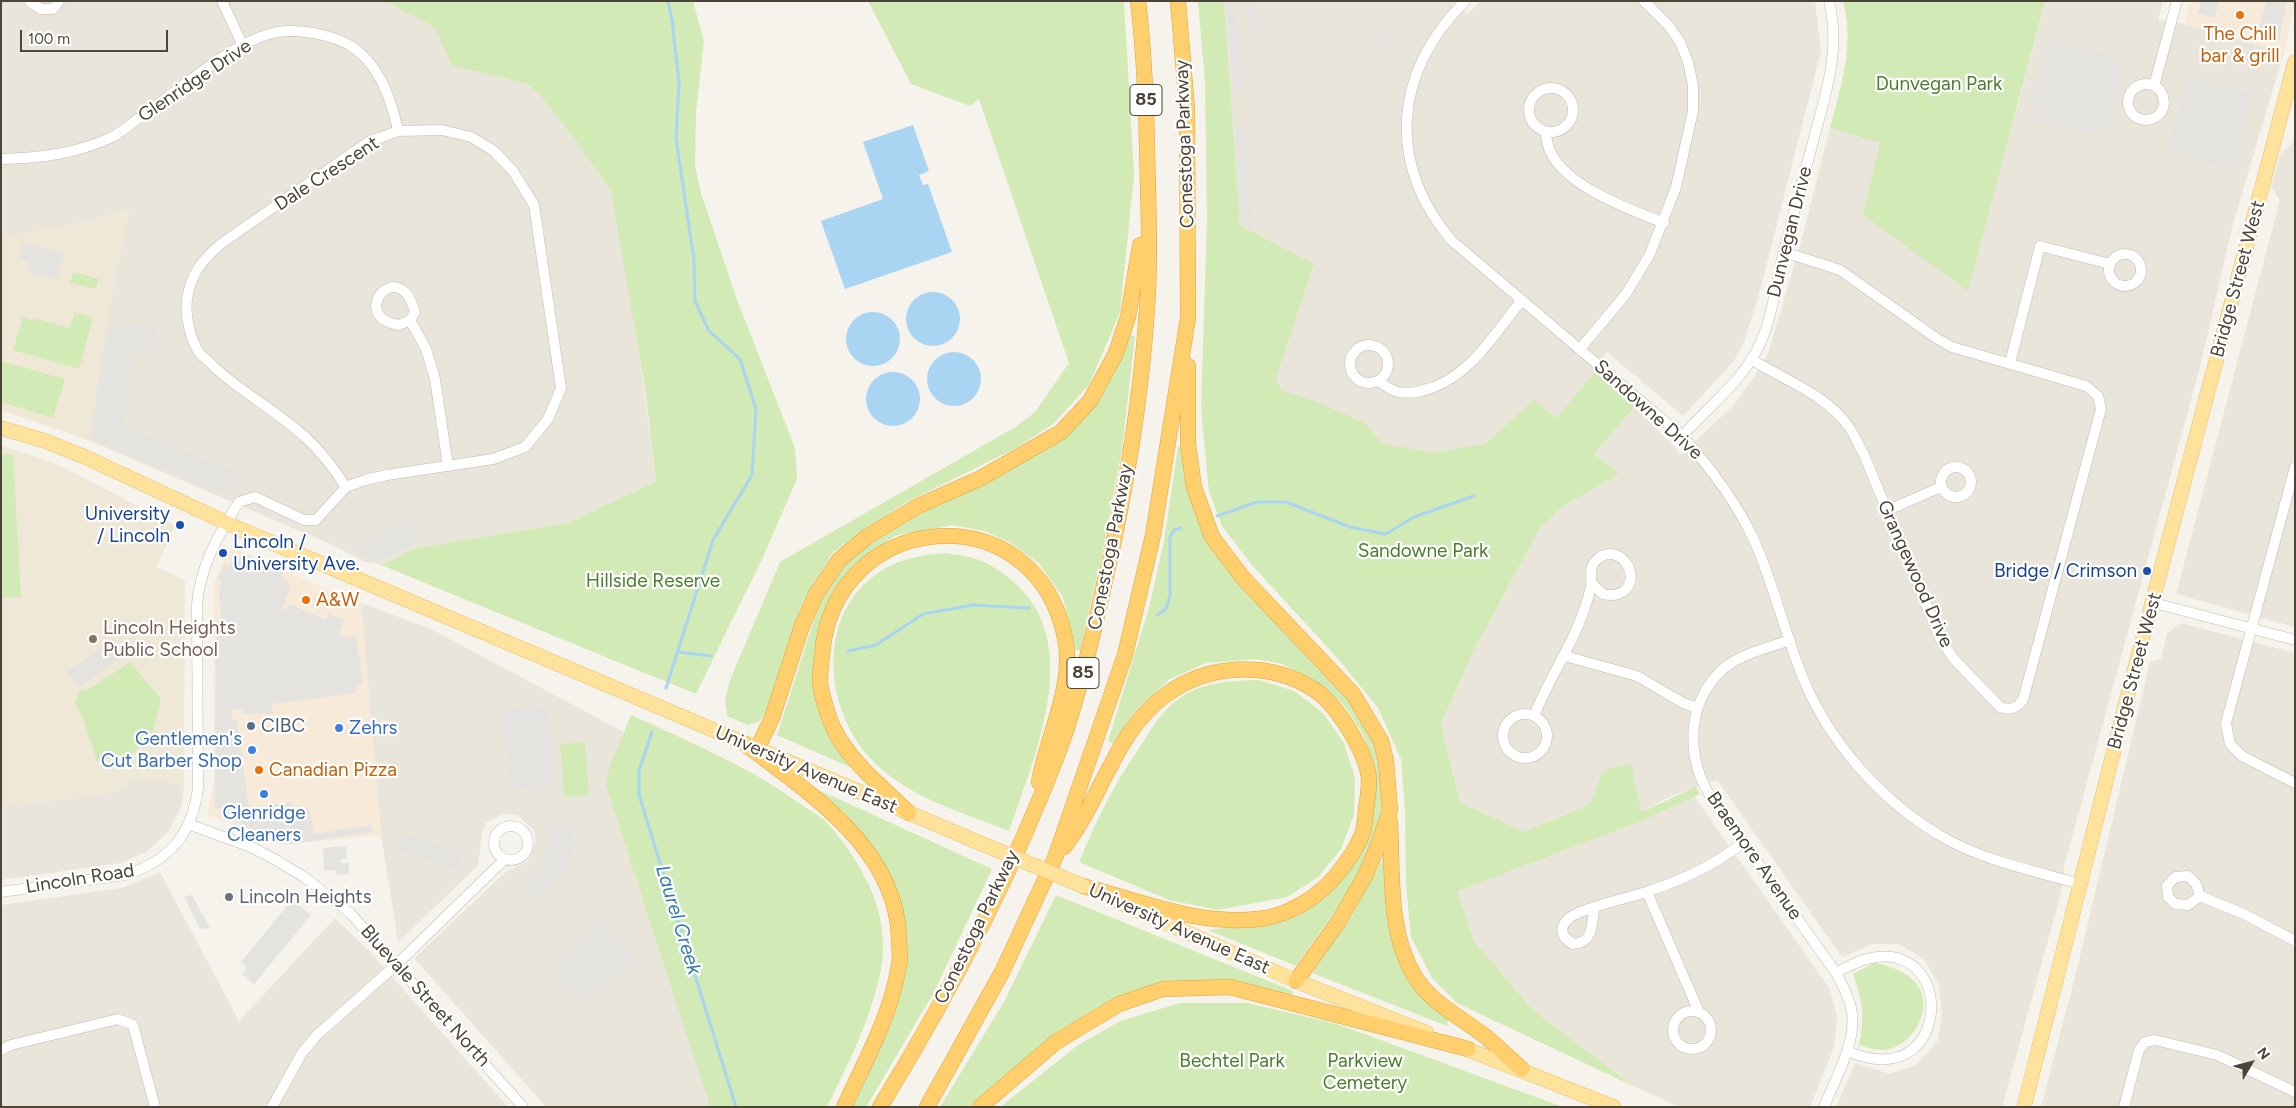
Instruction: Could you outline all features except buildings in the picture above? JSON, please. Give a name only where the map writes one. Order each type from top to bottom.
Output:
[{"type":"highway","name":"Conestoga Parkway","points":[[880,1107],[911,1057],[979,931],[1034,810],[1060,747],[1088,656],[1113,547],[1138,405],[1147,307],[1148,199],[1144,51],[1138,1]]},
{"type":"highway","name":"Conestoga Parkway","points":[[926,1107],[1002,972],[1056,858],[1125,655],[1153,535],[1188,318],[1187,110],[1178,1]]},
{"type":"highway","points":[[844,1107],[885,1020],[900,964],[899,922],[886,882],[862,844],[823,804],[751,747],[772,718],[802,626],[815,596],[839,560],[868,536],[918,506],[981,478],[1061,432],[1090,401],[1116,353],[1128,318],[1148,199]]},
{"type":"highway","points":[[1188,318],[1188,444],[1194,487],[1212,537],[1244,579],[1353,694],[1381,741],[1386,761],[1393,896],[1399,940],[1416,978],[1446,1010],[1484,1035],[1522,1069]]},
{"type":"highway","points":[[909,813],[858,763],[834,729],[820,684],[823,638],[839,597],[865,565],[890,550],[921,538],[946,535],[979,539],[1007,550],[1036,576],[1056,606],[1066,640],[1066,671],[1060,705],[1044,757],[1034,810]]},
{"type":"highway","points":[[1056,858],[1079,828],[1105,774],[1140,718],[1165,695],[1189,679],[1225,670],[1272,670],[1315,690],[1336,710],[1353,737],[1369,780],[1363,832],[1350,858],[1331,882],[1315,896],[1268,918],[1210,919],[1083,886]]},
{"type":"highway","points":[[1296,981],[1339,921],[1365,876],[1390,810]]},
{"type":"highway","points":[[980,1107],[1056,1042],[1119,1004],[1163,989],[1230,987],[1468,1049]]},
{"type":"main road","name":"Bridge Street West","points":[[2024,1107],[2130,686],[2154,602],[2295,62]]},
{"type":"main road","name":"University Avenue East","points":[[1,428],[45,441],[85,457],[228,523],[751,747],[1083,886],[1296,981],[1614,1107]]},
{"type":"street","points":[[29,1],[41,9],[53,9],[58,1]]},
{"type":"street","points":[[222,1],[242,44]]},
{"type":"street","name":"Sandowne Drive","points":[[1465,1],[1434,37],[1415,77],[1408,118],[1407,147],[1412,171],[1421,196],[1434,220],[1452,240],[1682,436],[1710,467],[1732,500],[1752,537],[1766,570],[1808,689],[1834,736],[1868,778],[1902,810],[1946,839],[1987,858],[2080,884]]},
{"type":"street","points":[[1580,349],[1638,276],[1664,223],[1676,187],[1693,111],[1693,84],[1688,62],[1680,42],[1669,26],[1644,1]]},
{"type":"street","name":"Dunvegan Drive","points":[[1682,436],[1740,376],[1751,359],[1767,325],[1829,80],[1835,28],[1829,1]]},
{"type":"street","points":[[2154,86],[2177,1]]},
{"type":"street","name":"Glenridge Drive","points":[[1,159],[54,156],[81,150],[113,136],[242,44],[271,33],[314,32],[344,41],[372,64],[393,106],[398,132]]},
{"type":"street","points":[[1545,132],[1563,130],[1570,123],[1573,116],[1573,104],[1567,95],[1558,89],[1542,90],[1536,94],[1530,102],[1529,112],[1531,120],[1538,128],[1545,132],[1550,151],[1562,169],[1593,192],[1664,223]]},
{"type":"street","name":"Dale Crescent","points":[[228,523],[239,502],[254,497],[304,520],[316,520],[346,488],[365,480],[386,475],[493,459],[525,447],[548,420],[561,388],[534,205],[513,171],[494,151],[471,137],[442,130],[398,132],[368,142],[222,243],[206,257],[195,272],[189,290],[186,310],[190,330],[199,352],[222,374],[306,437],[329,463],[346,488]]},
{"type":"street","points":[[2010,363],[2040,246],[2110,264]]},
{"type":"street","name":"Grangewood Drive","points":[[1751,359],[1812,394],[1833,409],[1849,428],[1864,455],[1886,511],[1946,649],[2000,707],[2007,709],[2017,707],[2023,700],[2101,408],[2098,396],[2086,386],[1952,347],[1936,338],[1840,270],[1784,252]]},
{"type":"street","points":[[1379,381],[1390,391],[1409,394],[1436,388],[1456,376],[1472,363],[1522,300]]},
{"type":"street","points":[[410,320],[426,349],[435,379],[448,466]]},
{"type":"street","points":[[2295,466],[2226,723],[2230,744],[2242,756],[2295,783]]},
{"type":"street","points":[[1886,511],[1941,487]]},
{"type":"street","name":"Lincoln Road","points":[[1,892],[125,875],[144,869],[161,860],[170,851],[188,824],[195,809],[198,788],[197,604],[199,583],[204,565],[228,523]]},
{"type":"street","points":[[1534,716],[1542,695],[1565,656],[1582,617],[1592,584],[1590,577],[1591,567],[1603,555],[1610,554],[1622,558],[1630,569],[1629,583],[1618,594],[1603,594],[1592,584]]},
{"type":"street","points":[[2154,602],[2295,640]]},
{"type":"street","name":"Braemore Avenue","points":[[1790,640],[1746,656],[1723,669],[1711,684],[1697,708],[1693,731],[1693,753],[1698,771],[1710,796],[1836,973],[1845,990],[1852,1014],[1852,1026],[1846,1051],[1824,1107]]},
{"type":"street","points":[[1565,656],[1637,676],[1683,703],[1697,708]]},
{"type":"street","points":[[1523,714],[1534,716],[1545,726],[1547,742],[1543,750],[1535,757],[1527,759],[1518,758],[1507,749],[1503,739],[1505,726],[1517,716],[1523,714]]},
{"type":"street","name":"Bluevale Street North","points":[[188,824],[252,848],[304,877],[350,913],[523,1107]]},
{"type":"street","points":[[1594,908],[1647,892],[1700,870],[1744,842]]},
{"type":"street","points":[[272,1107],[302,1053],[317,1035],[397,964],[504,859]]},
{"type":"street","points":[[1647,892],[1699,1012]]},
{"type":"street","points":[[2200,896],[2244,914],[2295,941]]},
{"type":"street","points":[[1836,973],[1862,959],[1872,956],[1888,955],[1896,957],[1915,967],[1919,972],[1929,990],[1932,1002],[1932,1016],[1924,1037],[1912,1050],[1903,1056],[1885,1061],[1846,1051]]},
{"type":"street","points":[[1,1050],[11,1045],[118,1019],[133,1025],[155,1107]]},
{"type":"street","points":[[2124,1107],[2139,1050],[2145,1042],[2155,1040],[2217,1055],[2295,1092]]},
{"type":"shaded area","points":[[1,1],[413,1],[538,93],[619,196],[656,481],[568,523],[415,548],[381,565],[363,561],[330,544],[88,440],[114,279],[129,209],[97,219],[20,235],[1,234]]},
{"type":"shaded area","points":[[1224,1],[1453,1],[1467,14],[1481,1],[1815,1],[1821,51],[1758,298],[1744,342],[1734,361],[1683,416],[1607,352],[1595,372],[1556,418],[1534,401],[1486,443],[1432,459],[1338,449],[1266,407],[1314,264],[1240,225]]},
{"type":"shaded area","points":[[1226,1],[1235,1],[1245,89],[1235,89]]},
{"type":"shaded area","points":[[1246,1],[1255,1],[1259,33],[1250,33]]},
{"type":"shaded area","points":[[2045,1],[2163,1],[2158,20],[2184,24],[2284,52],[2233,224],[2200,367],[2065,863],[2060,897],[2002,1107],[1836,1107],[1855,1063],[1890,1074],[1916,1065],[1938,1041],[1942,1013],[1939,985],[1923,958],[1899,944],[1873,944],[1842,957],[1717,780],[1669,797],[1641,812],[1589,805],[1524,832],[1460,802],[1441,724],[1473,652],[1540,528],[1562,507],[1619,474],[1594,454],[1635,406],[1681,454],[1733,406],[1757,373],[1769,351],[1801,242],[1830,128],[1880,143],[2015,117]]},
{"type":"shaded area","points":[[2190,1],[2295,1],[2284,52],[2184,24]]},
{"type":"shaded area","points":[[2201,1],[2219,1],[2215,18],[2198,13]]},
{"type":"shaded area","points":[[2266,1],[2287,1],[2279,40],[2258,35]]},
{"type":"shaded area","points":[[1376,31],[1398,35],[1395,48],[1374,45]]},
{"type":"shaded area","points":[[2048,41],[2120,58],[2118,69],[2123,71],[2109,129],[2102,128],[2100,136],[2030,119]]},
{"type":"shaded area","points":[[2188,76],[2252,93],[2233,168],[2168,151]]},
{"type":"shaded area","points":[[1236,129],[1246,130],[1252,232],[1240,222]]},
{"type":"shaded area","points":[[2295,140],[2295,627],[2176,594],[2280,200],[2271,187],[2280,155]]},
{"type":"shaded area","points":[[129,208],[114,279],[88,440],[1,410],[1,234],[20,235],[97,219]]},
{"type":"shaded area","points":[[23,242],[64,254],[56,280],[28,272],[30,262],[18,258]]},
{"type":"shaded area","points":[[123,324],[154,324],[157,350],[134,352],[122,425],[239,474],[234,485],[228,487],[225,494],[91,438],[108,329],[122,331]]},
{"type":"shaded area","name":"Lincoln Heights Public School","points":[[1,445],[64,467],[175,526],[156,567],[185,580],[184,785],[137,777],[112,792],[1,807]]},
{"type":"shaded area","points":[[410,518],[416,543],[378,561],[350,550]]},
{"type":"shaded area","points":[[232,548],[361,603],[381,835],[281,845],[244,828],[207,816],[214,782],[214,583],[227,553]]},
{"type":"shaded area","points":[[242,553],[284,572],[282,578],[291,586],[282,609],[286,611],[289,604],[326,620],[328,613],[344,620],[339,634],[347,637],[356,636],[363,685],[356,685],[357,693],[272,704],[273,713],[242,714],[241,708],[231,711],[232,719],[237,720],[249,809],[293,802],[294,810],[309,808],[314,834],[371,825],[374,832],[286,845],[285,836],[264,829],[260,832],[221,816],[223,809],[215,808],[216,621],[221,621],[219,587],[222,582],[217,580],[224,565],[230,566],[234,554],[240,556]]},
{"type":"shaded area","points":[[361,603],[431,629],[624,732],[610,765],[615,811],[710,1107],[546,1107],[414,958],[507,871],[528,861],[536,841],[534,830],[517,815],[503,814],[487,822],[482,832],[478,866],[398,942],[381,835]]},
{"type":"shaded area","points":[[2181,623],[2295,653],[2295,1107],[2041,1107],[2076,973],[2150,662],[2161,659],[2167,633]]},
{"type":"shaded area","points":[[114,639],[125,654],[78,688],[67,672]]},
{"type":"shaded area","points":[[548,706],[554,783],[552,787],[511,790],[501,710]]},
{"type":"shaded area","points":[[137,777],[184,785],[182,805],[168,832],[148,851],[121,863],[1,880],[1,807],[112,792]]},
{"type":"shaded area","points":[[1694,796],[1830,989],[1837,1017],[1834,1047],[1810,1107],[1679,1107],[1633,1086],[1532,1009],[1474,941],[1458,891],[1644,820]]},
{"type":"shaded area","points":[[571,821],[574,848],[568,867],[537,901],[522,887],[542,863],[551,841],[549,822]]},
{"type":"shaded area","points":[[403,833],[463,854],[457,871],[439,862],[435,863],[397,850]]},
{"type":"shaded area","points":[[346,846],[347,859],[341,859],[341,863],[349,863],[349,874],[337,875],[336,870],[324,871],[323,848]]},
{"type":"shaded area","points":[[160,872],[239,1021],[335,918],[371,953],[508,1107],[1,1107],[1,905],[122,888]]},
{"type":"shaded area","points":[[192,895],[210,928],[200,929],[184,896]]},
{"type":"shaded area","points":[[292,900],[311,915],[254,984],[242,974],[247,968],[241,962]]},
{"type":"shaded area","points":[[601,919],[630,951],[634,961],[583,1006],[554,974],[565,963],[561,958]]},
{"type":"green space","name":"Hillside Reserve","points":[[385,1],[693,1],[704,41],[696,113],[695,165],[701,193],[736,297],[795,448],[797,479],[763,557],[696,694],[381,565],[415,548],[568,523],[656,481],[645,387],[611,191],[576,141],[538,93],[525,83],[451,65],[436,28]]},
{"type":"green space","points":[[868,1],[1124,1],[1134,176],[1120,312],[1089,385],[1053,424],[1016,448],[903,504],[833,552],[803,601],[765,714],[758,722],[748,725],[727,716],[725,700],[730,680],[780,562],[1017,426],[1035,412],[1069,363],[979,99],[970,106],[911,84]]},
{"type":"green space","name":"Sandowne Park","points":[[1198,1],[1224,1],[1240,225],[1314,264],[1276,378],[1281,390],[1314,401],[1365,423],[1381,443],[1433,453],[1486,443],[1534,400],[1556,418],[1595,372],[1635,406],[1594,454],[1619,474],[1562,507],[1540,528],[1473,652],[1441,724],[1460,802],[1524,832],[1589,805],[1604,770],[1631,764],[1641,812],[1696,787],[1700,794],[1644,820],[1458,891],[1474,941],[1532,1009],[1633,1086],[1457,1003],[1432,978],[1411,937],[1406,884],[1405,810],[1401,759],[1378,708],[1340,661],[1251,564],[1222,526],[1209,492],[1201,409],[1207,221],[1205,82]]},
{"type":"green space","name":"Dunvegan Park","points":[[1843,1],[2045,1],[1968,291],[1863,215],[1880,143],[1830,128],[1842,81],[1847,49],[1848,34]]},
{"type":"green space","points":[[73,272],[99,279],[96,289],[70,283]]},
{"type":"green space","points":[[75,312],[93,318],[79,369],[13,350],[23,317],[70,328]]},
{"type":"green space","points":[[1129,335],[1135,336],[1122,449],[1103,549],[1080,651],[1075,650],[1063,597],[1039,563],[1009,542],[984,531],[952,525],[895,536],[863,558],[838,586],[822,619],[816,647],[814,685],[854,769],[777,735],[822,595],[844,563],[880,535],[1070,431],[1099,401],[1116,369]]},
{"type":"green space","points":[[1,361],[65,379],[53,418],[1,402]]},
{"type":"green space","points":[[1178,447],[1183,447],[1191,498],[1199,522],[1211,545],[1344,692],[1366,722],[1385,771],[1385,804],[1374,845],[1353,886],[1296,966],[1208,930],[1237,927],[1325,896],[1375,798],[1374,766],[1363,734],[1343,704],[1314,680],[1282,664],[1255,659],[1206,663],[1170,679],[1137,709],[1113,744],[1108,741],[1149,608],[1164,541]]},
{"type":"green space","points":[[13,454],[21,597],[1,598],[1,455]]},
{"type":"green space","points":[[946,553],[985,563],[1013,581],[1022,590],[1039,616],[1048,644],[1050,675],[1047,708],[1039,741],[1009,831],[938,803],[904,786],[889,775],[875,763],[858,742],[845,718],[836,691],[833,664],[836,637],[844,612],[859,590],[881,571],[896,563],[921,556]]},
{"type":"green space","points":[[130,662],[161,699],[152,735],[133,753],[97,761],[82,716],[75,703],[80,691],[89,689]]},
{"type":"green space","points":[[1259,680],[1294,691],[1323,713],[1344,743],[1355,778],[1354,815],[1341,849],[1318,877],[1287,897],[1218,910],[1169,900],[1079,862],[1113,790],[1148,734],[1165,711],[1188,693],[1205,686],[1222,682]]},
{"type":"green space","points":[[631,715],[741,767],[782,791],[820,817],[846,846],[869,885],[877,905],[883,937],[881,970],[865,1023],[827,1107],[710,1107],[606,786],[610,765]]},
{"type":"green space","points":[[585,742],[589,795],[564,797],[560,744]]},
{"type":"green space","points":[[821,791],[992,869],[933,994],[866,1107],[851,1107],[904,967],[881,860],[864,836],[843,812],[819,795]]},
{"type":"green space","points":[[1384,857],[1394,947],[1448,1019],[1447,1026],[1312,973],[1353,914]]},
{"type":"green space","points":[[1056,895],[1293,991],[1292,997],[1164,984],[1017,1067],[971,1107],[940,1107],[1005,1000]]},
{"type":"green space","points":[[1874,963],[1896,969],[1911,978],[1921,992],[1923,1003],[1922,1015],[1911,1035],[1902,1043],[1892,1048],[1881,1050],[1859,1045],[1862,1009],[1853,974]]},
{"type":"green space","points":[[1180,1003],[1247,1003],[1337,1024],[1563,1107],[1000,1107],[1077,1046],[1120,1021]]},
{"type":"water","points":[[913,125],[929,171],[919,175],[923,185],[928,184],[952,252],[845,289],[821,221],[883,199],[863,142]]},
{"type":"water","points":[[928,292],[938,292],[948,296],[956,304],[960,319],[956,334],[948,342],[938,346],[928,346],[918,342],[910,334],[906,324],[906,314],[910,304],[918,296]]},
{"type":"water","points":[[868,312],[878,312],[888,316],[896,324],[900,339],[896,354],[888,362],[878,366],[868,366],[858,362],[850,354],[846,344],[846,334],[850,324],[858,316]]},
{"type":"water","points":[[949,352],[959,352],[969,356],[977,364],[981,379],[977,394],[969,402],[959,406],[949,406],[939,402],[931,394],[927,384],[927,374],[931,364],[939,356]]},
{"type":"water","points":[[888,372],[898,372],[908,376],[916,384],[920,399],[916,414],[908,422],[898,426],[888,426],[878,422],[870,414],[866,404],[866,394],[870,384],[878,376]]},
{"type":"waterway","points":[[666,688],[713,540],[752,475],[756,409],[740,359],[709,331],[695,301],[694,260],[676,139],[679,82],[668,1]]},
{"type":"waterway","points":[[1217,516],[1257,502],[1286,502],[1350,527],[1386,534],[1414,517],[1474,496]]},
{"type":"waterway","points":[[1157,615],[1166,609],[1170,595],[1170,537],[1174,530],[1181,528]]},
{"type":"waterway","points":[[848,651],[876,645],[923,614],[973,605],[1029,608]]},
{"type":"waterway","points":[[678,652],[711,656]]},
{"type":"waterway","name":"Laurel Creek","points":[[652,732],[639,770],[639,795],[736,1107]]},
{"type":"place","name":"The Chill bar & grill","points":[[2240,15]]},
{"type":"place","name":"University / Lincoln","points":[[180,525]]},
{"type":"place","name":"Lincoln / University Ave.","points":[[223,553]]},
{"type":"place","name":"Bridge / Crimson","points":[[2147,571]]},
{"type":"place","name":"A&W","points":[[306,600]]},
{"type":"place","name":"Lincoln Heights Public School","points":[[93,639]]},
{"type":"place","name":"CIBC","points":[[251,726]]},
{"type":"place","name":"Zehrs","points":[[339,728]]},
{"type":"place","name":"Gentlemen's Cut Barber Shop","points":[[252,750]]},
{"type":"place","name":"Canadian Pizza","points":[[259,770]]},
{"type":"place","name":"Glenridge Cleaners","points":[[264,794]]},
{"type":"place","name":"Lincoln Heights","points":[[229,897]]},
{"type":"park label","name":"Bechtel Park","points":[[1232,1061]]},
{"type":"park label","name":"Parkview Cemetery","points":[[1365,1072]]}]
